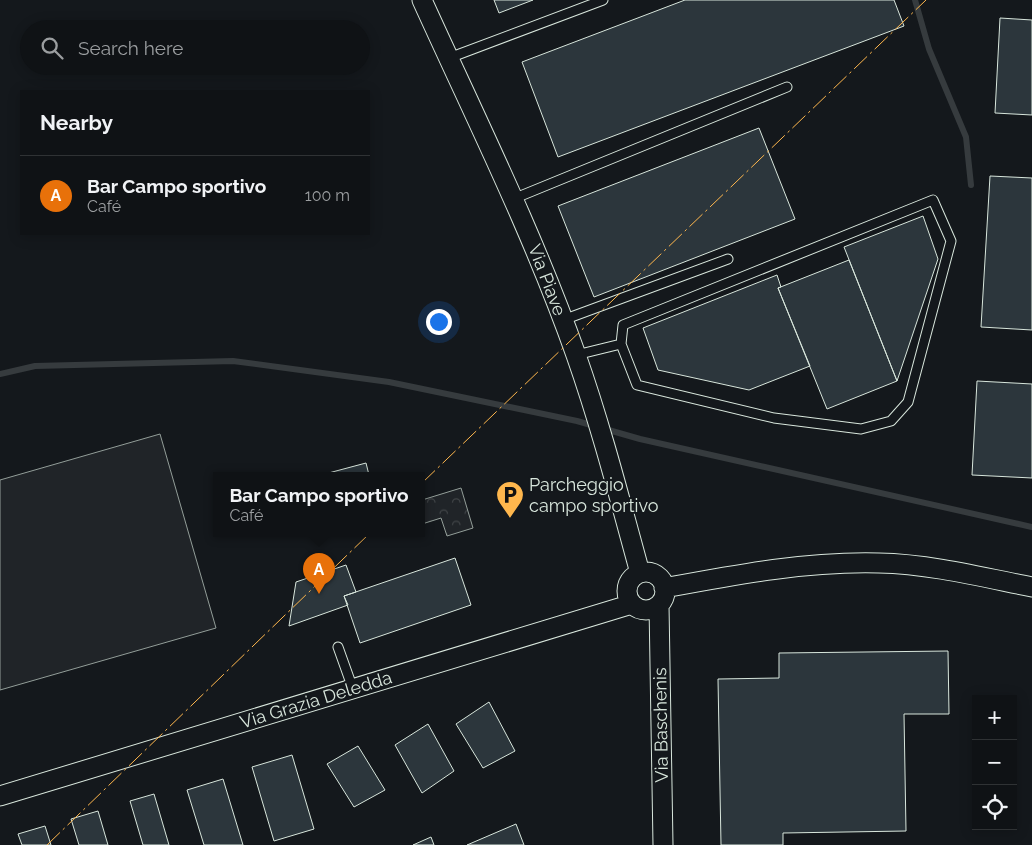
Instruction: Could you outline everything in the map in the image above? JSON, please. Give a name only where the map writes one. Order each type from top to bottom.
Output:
[{"type":"street","name":"Via Piave","points":[[422,0],[535,247],[563,320],[606,451],[640,573]]},
{"type":"street","points":[[662,596],[662,582],[653,574],[640,573],[634,576],[627,587],[627,593],[632,604],[636,608],[648,610],[662,596],[820,564],[880,563],[939,570],[1032,587]]},
{"type":"street","name":"Via Baschenis","points":[[662,596],[663,845]]},
{"type":"street","name":"Via Grazia Deledda","points":[[0,796],[632,604]]},
{"type":"lane","points":[[449,58],[603,0]]},
{"type":"lane","points":[[513,199],[787,87]]},
{"type":"lane","points":[[933,200],[951,240],[908,402],[891,421],[860,429],[774,418],[637,385],[621,344],[623,325],[933,200]]},
{"type":"lane","points":[[563,320],[728,259]]},
{"type":"lane","points":[[576,355],[621,344]]},
{"type":"lane","points":[[338,647],[353,689]]},
{"type":"green space","points":[[160,434],[216,628],[0,690],[0,480]]},
{"type":"green space","points":[[461,488],[473,528],[447,536],[441,518],[425,523],[425,499]]},
{"type":"building","points":[[494,0],[533,0],[499,13]]},
{"type":"building","points":[[685,0],[894,0],[904,26],[558,157],[522,62]]},
{"type":"building","points":[[1000,18],[1032,20],[1032,115],[995,113]]},
{"type":"building","points":[[759,128],[795,219],[594,297],[558,206]]},
{"type":"building","points":[[990,176],[1032,178],[1032,330],[981,327]]},
{"type":"building","points":[[923,216],[938,259],[897,381],[844,247]]},
{"type":"building","points":[[849,260],[897,381],[827,409],[778,288]]},
{"type":"building","points":[[777,275],[781,287],[778,288],[810,366],[749,390],[658,370],[643,328]]},
{"type":"building","points":[[977,381],[1032,384],[1032,478],[972,475]]},
{"type":"building","points":[[366,463],[368,472],[332,472]]},
{"type":"building","points":[[455,558],[471,605],[360,643],[344,596]]},
{"type":"building","points":[[346,565],[356,592],[344,596],[348,605],[289,626],[296,582]]},
{"type":"building","points":[[948,651],[949,714],[904,714],[906,831],[783,833],[783,845],[721,845],[718,679],[779,678],[779,653]]},
{"type":"building","points":[[489,702],[515,751],[483,768],[456,724]]},
{"type":"building","points":[[428,724],[454,771],[422,793],[395,745]]},
{"type":"building","points":[[358,746],[385,790],[354,807],[327,764]]},
{"type":"building","points":[[292,755],[314,829],[274,841],[252,767]]},
{"type":"building","points":[[223,779],[243,845],[204,845],[187,790]]},
{"type":"building","points":[[154,794],[169,845],[143,845],[130,801]]},
{"type":"building","points":[[98,811],[108,845],[79,845],[71,819]]},
{"type":"building","points":[[516,824],[524,845],[467,845]]},
{"type":"building","points":[[45,826],[51,845],[22,845],[18,834]]},
{"type":"building","points":[[431,837],[434,845],[413,845]]},
{"type":"waterway","points":[[915,0],[929,49],[966,137],[971,185]]},
{"type":"waterway","points":[[0,374],[35,366],[233,361],[389,382],[577,421],[640,439],[1032,527]]},
{"type":"power","points":[[425,480],[926,0]]},
{"type":"power","points":[[47,845],[366,537]]},
{"type":"place","name":"Parcheggio campo sportivo","points":[[510,519]]},
{"type":"place","name":"Bar Campo sportivo","points":[[319,594]]}]
